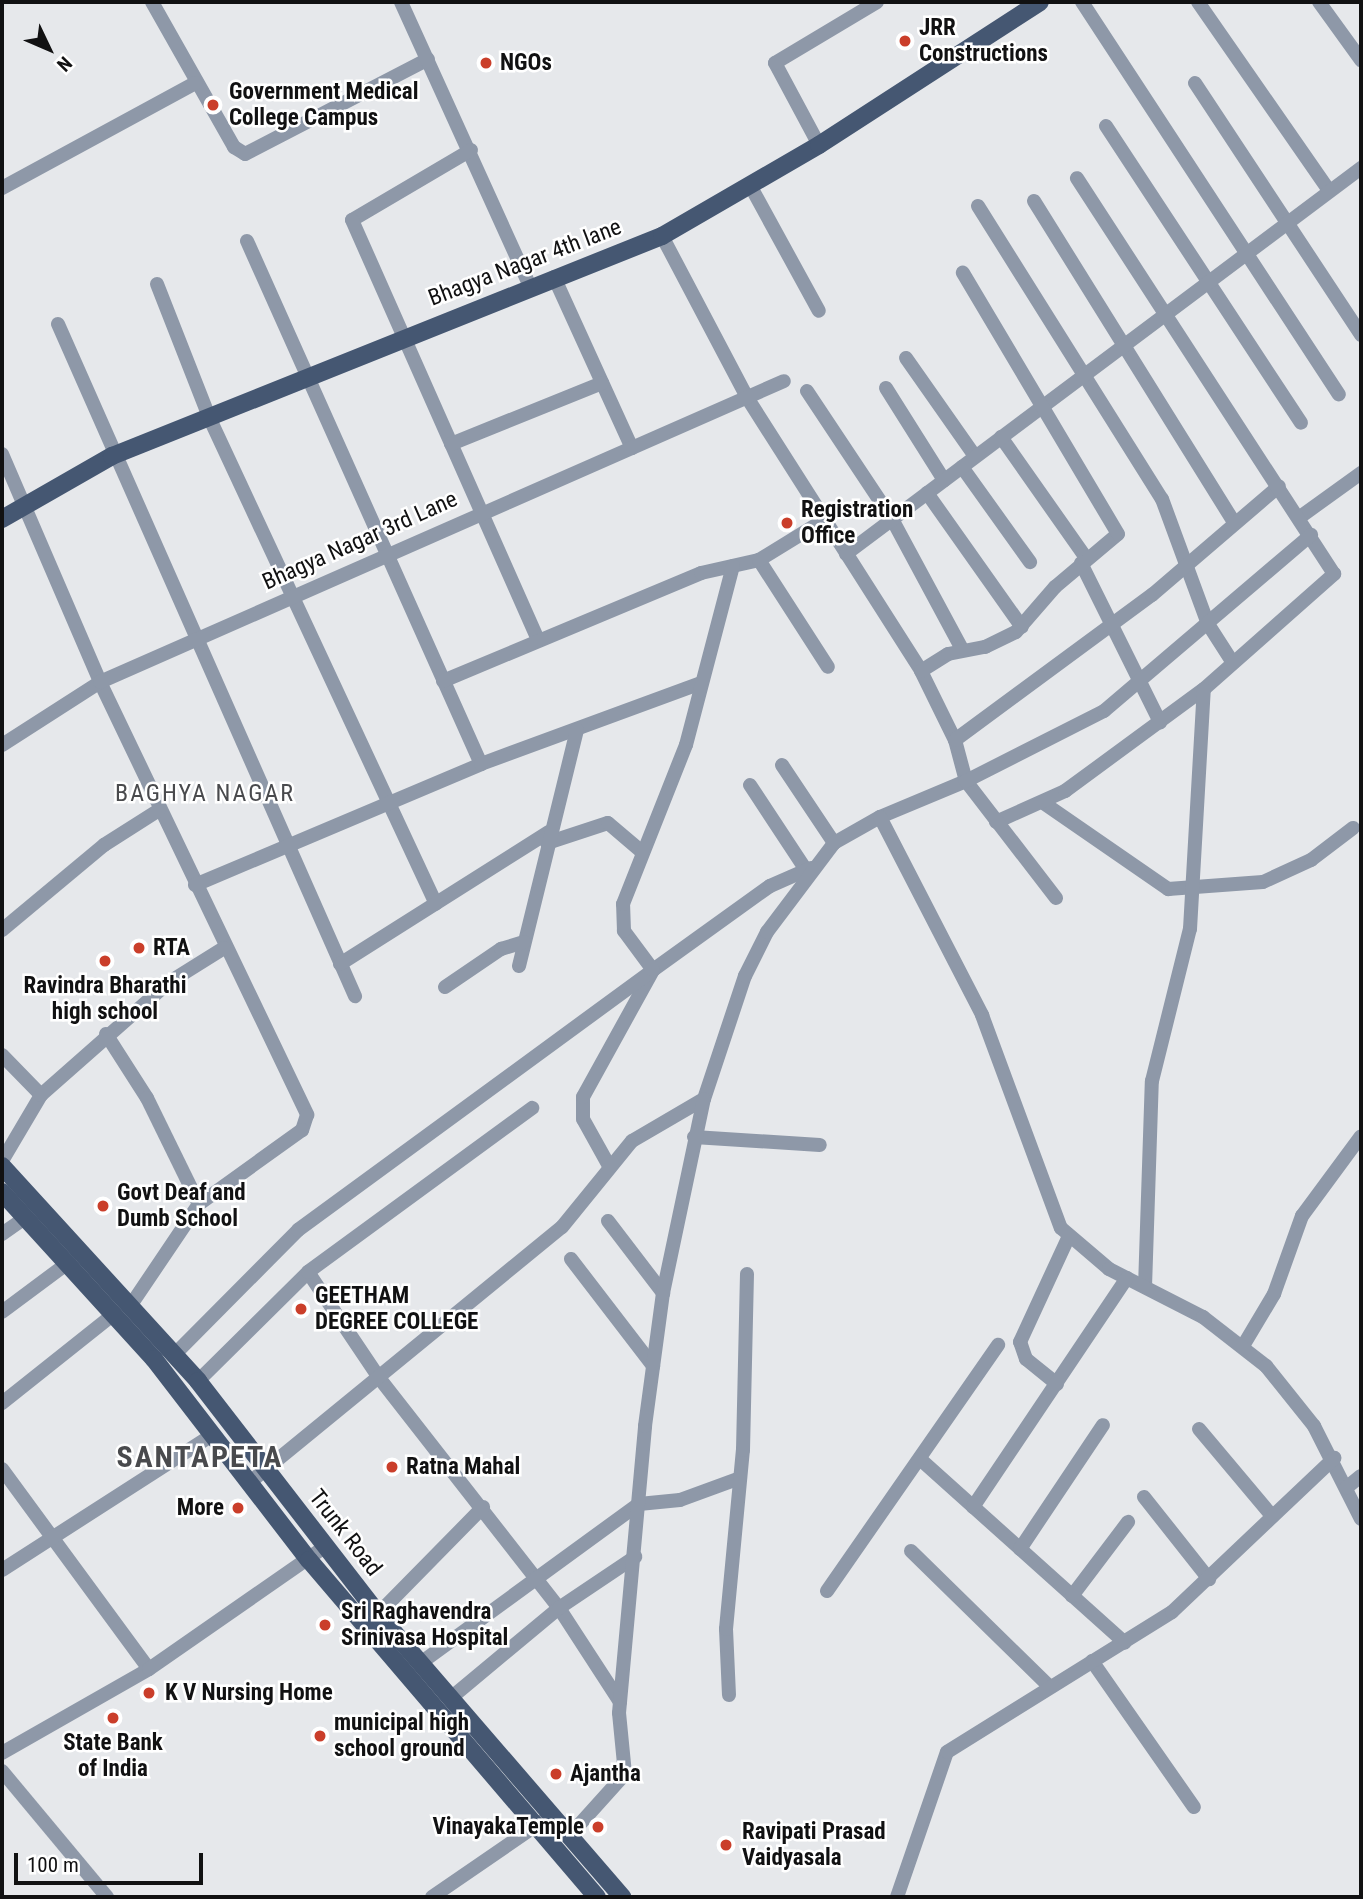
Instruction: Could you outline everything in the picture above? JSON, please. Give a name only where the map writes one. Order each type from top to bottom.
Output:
[{"type":"main road","name":"Bhagya Nagar 4th lane","points":[[2,519],[23,504],[112,456],[530,285],[662,236],[751,187],[819,145],[1040,2]]},
{"type":"main road","name":"Trunk Road","points":[[2,1164],[123,1309],[175,1354],[198,1381],[323,1548],[622,1897]]},
{"type":"main road","points":[[2,1192],[69,1262],[123,1309],[212,1435],[309,1560],[597,1897]]},
{"type":"street","points":[[152,2],[195,83],[234,147],[245,154],[428,59]]},
{"type":"street","points":[[401,2],[471,150],[530,285]]},
{"type":"street","points":[[819,145],[775,63],[877,2]]},
{"type":"street","points":[[1082,2],[1244,253],[1339,394]]},
{"type":"street","points":[[1198,2],[1328,189]]},
{"type":"street","points":[[1319,2],[1361,60]]},
{"type":"street","points":[[2,188],[195,83]]},
{"type":"street","points":[[1195,83],[1361,335]]},
{"type":"street","points":[[1106,126],[1204,283],[1301,423]]},
{"type":"street","points":[[471,150],[352,220],[400,339],[451,444],[538,640]]},
{"type":"street","points":[[846,554],[1328,189],[1359,174]]},
{"type":"street","points":[[996,822],[1045,804],[1160,722],[1204,689],[1328,584],[1334,574],[1300,517],[1161,315],[1077,178]]},
{"type":"street","points":[[751,187],[819,311]]},
{"type":"street","points":[[1034,201],[1233,521]]},
{"type":"street","points":[[978,206],[1162,499],[1208,624],[1233,663]]},
{"type":"street","points":[[662,236],[748,399],[921,671],[955,740],[966,781],[1056,898]]},
{"type":"street","points":[[247,241],[481,764]]},
{"type":"street","points":[[921,671],[962,649],[985,648],[1022,627],[1083,560],[1113,542],[1117,530],[963,273]]},
{"type":"street","points":[[554,277],[632,448]]},
{"type":"street","points":[[157,284],[209,417],[290,597],[436,904]]},
{"type":"street","points":[[58,324],[112,456],[197,638],[355,996]]},
{"type":"street","points":[[906,358],[975,456]]},
{"type":"street","name":"Bhagya Nagar 3rd Lane","points":[[2,745],[100,682],[784,381]]},
{"type":"street","points":[[451,444],[602,383]]},
{"type":"street","points":[[886,388],[944,480]]},
{"type":"street","points":[[807,391],[892,519],[962,649]]},
{"type":"street","points":[[1001,437],[1083,560],[1160,722]]},
{"type":"street","points":[[2,454],[100,682],[159,810],[307,1115],[302,1129],[199,1204],[123,1309],[2,1403]]},
{"type":"street","points":[[962,467],[1030,562]]},
{"type":"street","points":[[1300,517],[1361,473]]},
{"type":"street","points":[[955,740],[1115,623],[1187,566],[1233,521],[1279,486]]},
{"type":"street","points":[[927,493],[1022,627]]},
{"type":"street","points":[[443,681],[538,640],[733,566],[759,559],[824,520]]},
{"type":"street","points":[[175,1354],[298,1230],[653,970],[807,867],[834,843],[880,817],[1062,736],[1142,684],[1311,535]]},
{"type":"street","points":[[759,559],[828,667]]},
{"type":"street","points":[[653,970],[635,950],[621,918],[641,851],[676,775],[733,566]]},
{"type":"street","points":[[194,885],[287,842],[390,803],[481,764],[699,684]]},
{"type":"street","points":[[1145,1287],[1152,1081],[1185,960],[1204,689]]},
{"type":"street","points":[[519,966],[548,838],[577,730]]},
{"type":"street","points":[[782,765],[834,843]]},
{"type":"street","points":[[750,785],[807,867]]},
{"type":"street","points":[[1045,804],[1149,882],[1168,889],[1274,878],[1353,828]]},
{"type":"street","points":[[2,930],[104,845],[159,810]]},
{"type":"street","points":[[880,817],[982,1016],[1039,1157],[1051,1209],[1068,1238],[1127,1278],[1243,1346],[1296,1401],[1334,1458],[1361,1519]]},
{"type":"street","points":[[341,964],[548,838],[608,824],[641,851]]},
{"type":"street","points":[[570,1836],[625,1774],[620,1702],[653,1366],[663,1293],[694,1137],[744,976],[807,867]]},
{"type":"street","points":[[445,987],[501,949],[524,942]]},
{"type":"street","points":[[2,1164],[41,1096],[106,1034],[224,948]]},
{"type":"street","points":[[608,1164],[583,1119],[583,1097],[653,970]]},
{"type":"street","points":[[106,1034],[147,1098],[199,1204]]},
{"type":"street","points":[[2,1055],[41,1096]]},
{"type":"street","points":[[249,1483],[380,1379],[562,1227],[608,1164],[632,1141],[704,1099]]},
{"type":"street","points":[[198,1381],[308,1272],[532,1108]]},
{"type":"street","points":[[1243,1346],[1274,1294],[1302,1216],[1361,1136]]},
{"type":"street","points":[[694,1137],[820,1145]]},
{"type":"street","points":[[2,1234],[26,1217]]},
{"type":"street","points":[[608,1221],[663,1293]]},
{"type":"street","points":[[1057,1384],[1026,1359],[1020,1342],[1068,1238]]},
{"type":"street","points":[[571,1259],[653,1366]]},
{"type":"street","points":[[2,1312],[69,1262]]},
{"type":"street","points":[[308,1272],[380,1379],[483,1507],[559,1608],[620,1702]]},
{"type":"street","points":[[729,1695],[726,1629],[740,1478],[747,1274]]},
{"type":"street","points":[[973,1507],[1127,1278]]},
{"type":"street","points":[[827,1591],[998,1345]]},
{"type":"street","points":[[1020,1549],[1103,1425]]},
{"type":"street","points":[[1199,1429],[1272,1516]]},
{"type":"street","points":[[2,1570],[212,1435]]},
{"type":"street","points":[[897,1897],[947,1752],[1048,1685],[1125,1643],[1209,1579],[1334,1458]]},
{"type":"street","points":[[920,1459],[1125,1643]]},
{"type":"street","points":[[2,1469],[149,1669]]},
{"type":"street","points":[[1346,1488],[1361,1476]]},
{"type":"street","points":[[422,1662],[534,1574],[639,1504],[680,1500],[740,1478]]},
{"type":"street","points":[[1144,1497],[1209,1579]]},
{"type":"street","points":[[378,1614],[483,1507]]},
{"type":"street","points":[[1072,1596],[1128,1522]]},
{"type":"street","points":[[2,1754],[149,1669],[323,1548]]},
{"type":"street","points":[[911,1551],[1048,1685]]},
{"type":"street","points":[[452,1697],[559,1608],[635,1557]]},
{"type":"street","points":[[1093,1661],[1194,1807]]},
{"type":"street","points":[[2,1771],[107,1897]]},
{"type":"street","points":[[432,1897],[536,1828],[550,1814]]},
{"type":"place","name":"JRR Constructions","points":[[905,41]]},
{"type":"place","name":"NGOs","points":[[486,63]]},
{"type":"place","name":"Government Medical College Campus","points":[[213,105]]},
{"type":"place","name":"Registration Office","points":[[787,523]]},
{"type":"place","name":"RTA","points":[[139,948]]},
{"type":"place","name":"Ravindra Bharathi high school","points":[[105,961]]},
{"type":"place","name":"Govt Deaf and Dumb School","points":[[103,1206]]},
{"type":"place","name":"GEETHAM DEGREE COLLEGE","points":[[301,1309]]},
{"type":"place","name":"Ratna Mahal","points":[[392,1467]]},
{"type":"place","name":"More","points":[[238,1508]]},
{"type":"place","name":"Sri Raghavendra Srinivasa Hospital","points":[[325,1625]]},
{"type":"place","name":"K V Nursing Home","points":[[149,1693]]},
{"type":"place","name":"State Bank of India","points":[[113,1718]]},
{"type":"place","name":"municipal high school ground","points":[[320,1736]]},
{"type":"place","name":"Ajantha","points":[[556,1774]]},
{"type":"place","name":"VinayakaTemple","points":[[598,1827]]},
{"type":"place","name":"Ravipati Prasad Vaidyasala","points":[[726,1845]]},
{"type":"district","name":"BAGHYA NAGAR","points":[[205,794]]},
{"type":"district","name":"SANTAPETA","points":[[200,1457]]}]
